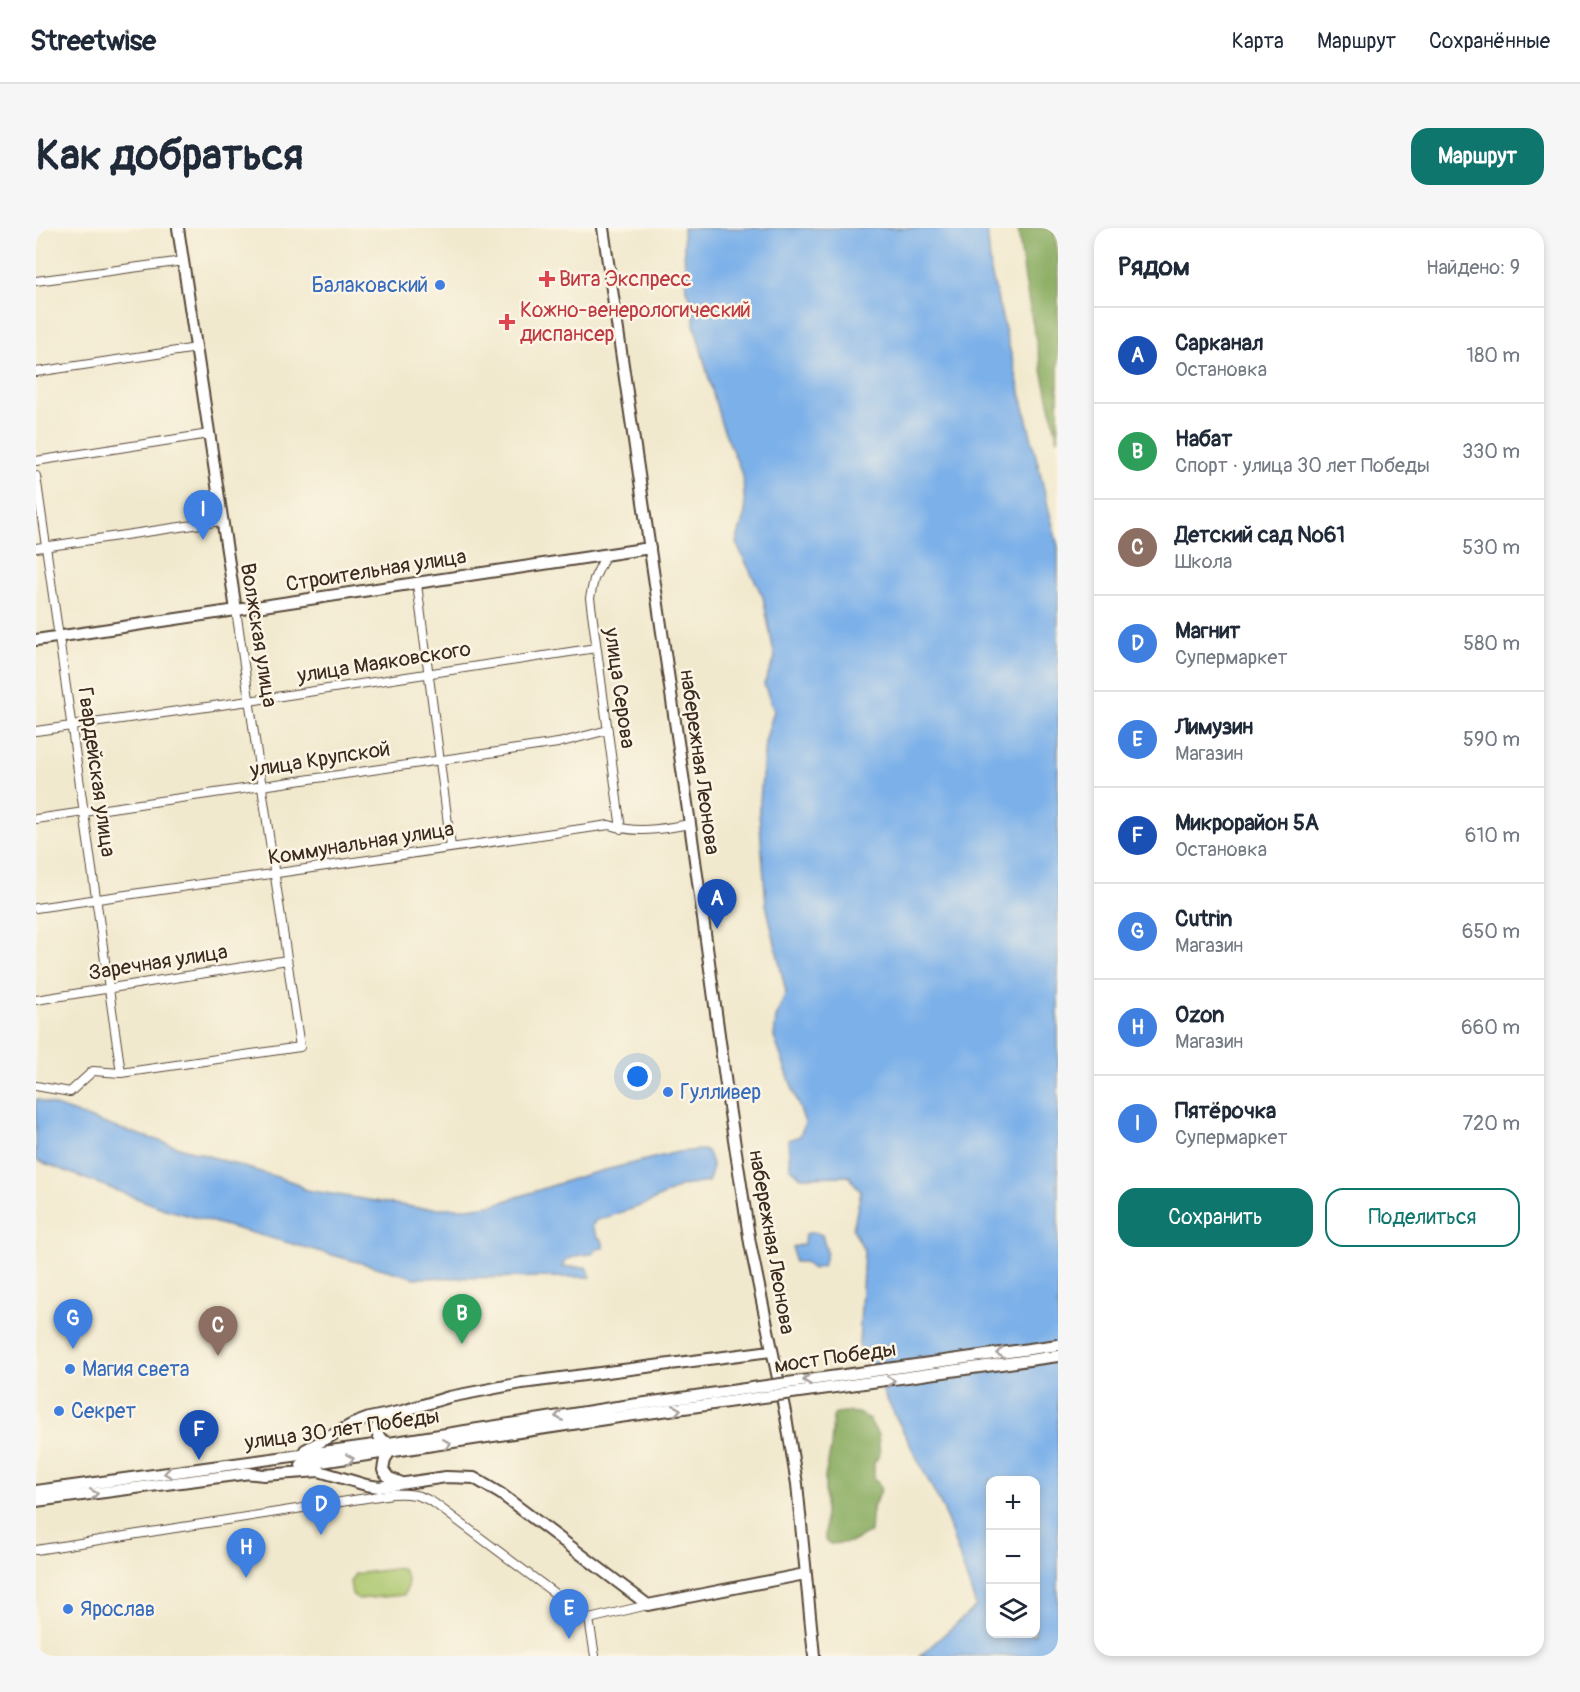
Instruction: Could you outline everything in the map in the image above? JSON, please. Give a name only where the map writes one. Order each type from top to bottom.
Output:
[{"type":"main road","name":"Волжская улица","points":[[178,228],[236,610]]},
{"type":"main road","name":"набережная Леонова","points":[[603,228],[690,824],[730,1118],[750,1243],[786,1417],[796,1484],[814,1656]]},
{"type":"main road","name":"Строительная улица","points":[[36,640],[650,548]]},
{"type":"main road","name":"мост Победы","points":[[618,1412],[1058,1345]]},
{"type":"main road","name":"улица 30 лет Победы","points":[[288,1456],[314,1446],[353,1424],[369,1418],[392,1414],[448,1397],[522,1383],[771,1351]]},
{"type":"main road","points":[[618,1412],[1058,1356]]},
{"type":"main road","name":"улица 30 лет Победы","points":[[36,1491],[288,1456],[389,1448],[618,1412]]},
{"type":"main road","points":[[389,1448],[378,1437],[376,1428],[382,1419],[392,1414]]},
{"type":"main road","points":[[36,1501],[244,1473],[389,1448]]},
{"type":"main road","points":[[389,1448],[383,1470],[389,1478],[403,1483]]},
{"type":"main road","points":[[244,1473],[264,1475],[319,1471],[379,1487],[462,1476],[474,1478],[483,1482],[648,1605],[805,1574]]},
{"type":"street","points":[[36,281],[183,261]]},
{"type":"street","points":[[36,372],[197,348]]},
{"type":"street","points":[[36,461],[209,434]]},
{"type":"street","name":"Гвардейская улица","points":[[36,476],[121,1073]]},
{"type":"street","points":[[36,548],[222,521]]},
{"type":"street","name":"улица Серова","points":[[606,554],[594,579],[590,598],[621,829]]},
{"type":"street","points":[[417,584],[451,847]]},
{"type":"street","name":"Волжская улица","points":[[121,1073],[300,1047],[236,610]]},
{"type":"street","name":"улица Маяковского","points":[[36,731],[596,648]]},
{"type":"street","name":"улица Крупской","points":[[36,819],[558,743],[608,730]]},
{"type":"street","name":"Коммунальная улица","points":[[36,908],[609,825],[646,832],[690,824]]},
{"type":"street","name":"Заречная улица","points":[[36,1000],[287,960]]},
{"type":"street","points":[[36,1086],[70,1092],[93,1071],[121,1073]]},
{"type":"street","points":[[36,1550],[380,1496],[417,1494],[434,1503],[589,1619],[595,1656]]},
{"type":"street","points":[[589,1619],[648,1605]]},
{"type":"green space","points":[[1018,228],[1054,228],[1058,257],[1058,440],[1025,282]]},
{"type":"green space","points":[[836,1413],[859,1413],[869,1419],[878,1435],[880,1454],[874,1463],[874,1477],[881,1490],[872,1510],[870,1532],[852,1542],[830,1544],[825,1540],[825,1477],[831,1447],[833,1417]]},
{"type":"green space","points":[[401,1568],[407,1581],[404,1595],[358,1599],[352,1594],[350,1582],[355,1574]]},
{"type":"water","points":[[683,228],[987,228],[991,272],[1058,547],[1058,1656],[920,1656],[976,1606],[944,1511],[859,1345],[864,1250],[853,1229],[861,1192],[849,1176],[801,1177],[790,1167],[788,1140],[800,1136],[805,1123],[774,1037],[776,1018],[786,992],[766,904],[759,813],[765,742],[774,711],[764,684],[775,658],[763,597],[736,543],[745,513],[743,476],[721,423],[694,324],[694,305],[686,290]]},
{"type":"water","points":[[36,1099],[114,1127],[293,1182],[306,1190],[419,1208],[468,1208],[496,1204],[585,1175],[678,1152],[707,1151],[712,1170],[708,1182],[682,1186],[646,1204],[595,1221],[592,1227],[602,1240],[604,1248],[597,1249],[592,1254],[566,1260],[562,1267],[586,1267],[591,1277],[416,1278],[165,1209],[36,1160]]},
{"type":"water","points":[[814,1232],[822,1235],[827,1252],[823,1266],[813,1269],[805,1262],[794,1262],[793,1247],[804,1244],[805,1234]]},
{"type":"place","name":"Вита Экспресс","points":[[547,279]]},
{"type":"place","name":"Балаковский","points":[[440,285]]},
{"type":"place","name":"Кожно-венерологический диспансер","points":[[507,322]]},
{"type":"place","name":"Пятёрочка","points":[[203,540]]},
{"type":"place","name":"Сарканал","points":[[717,929]]},
{"type":"place","name":"Гулливер","points":[[668,1092]]},
{"type":"place","name":"Набат","points":[[462,1344]]},
{"type":"place","name":"Cutrin","points":[[73,1349]]},
{"type":"place","name":"Детский сад №61","points":[[218,1356]]},
{"type":"place","name":"Магия света","points":[[70,1369]]},
{"type":"place","name":"Секрет","points":[[59,1411]]},
{"type":"place","name":"Микрорайон 5А","points":[[199,1460]]},
{"type":"place","name":"Магнит","points":[[321,1535]]},
{"type":"place","name":"Ozon","points":[[246,1578]]},
{"type":"place","name":"Ярослав","points":[[68,1609]]},
{"type":"place","name":"Лимузин","points":[[569,1639]]}]
